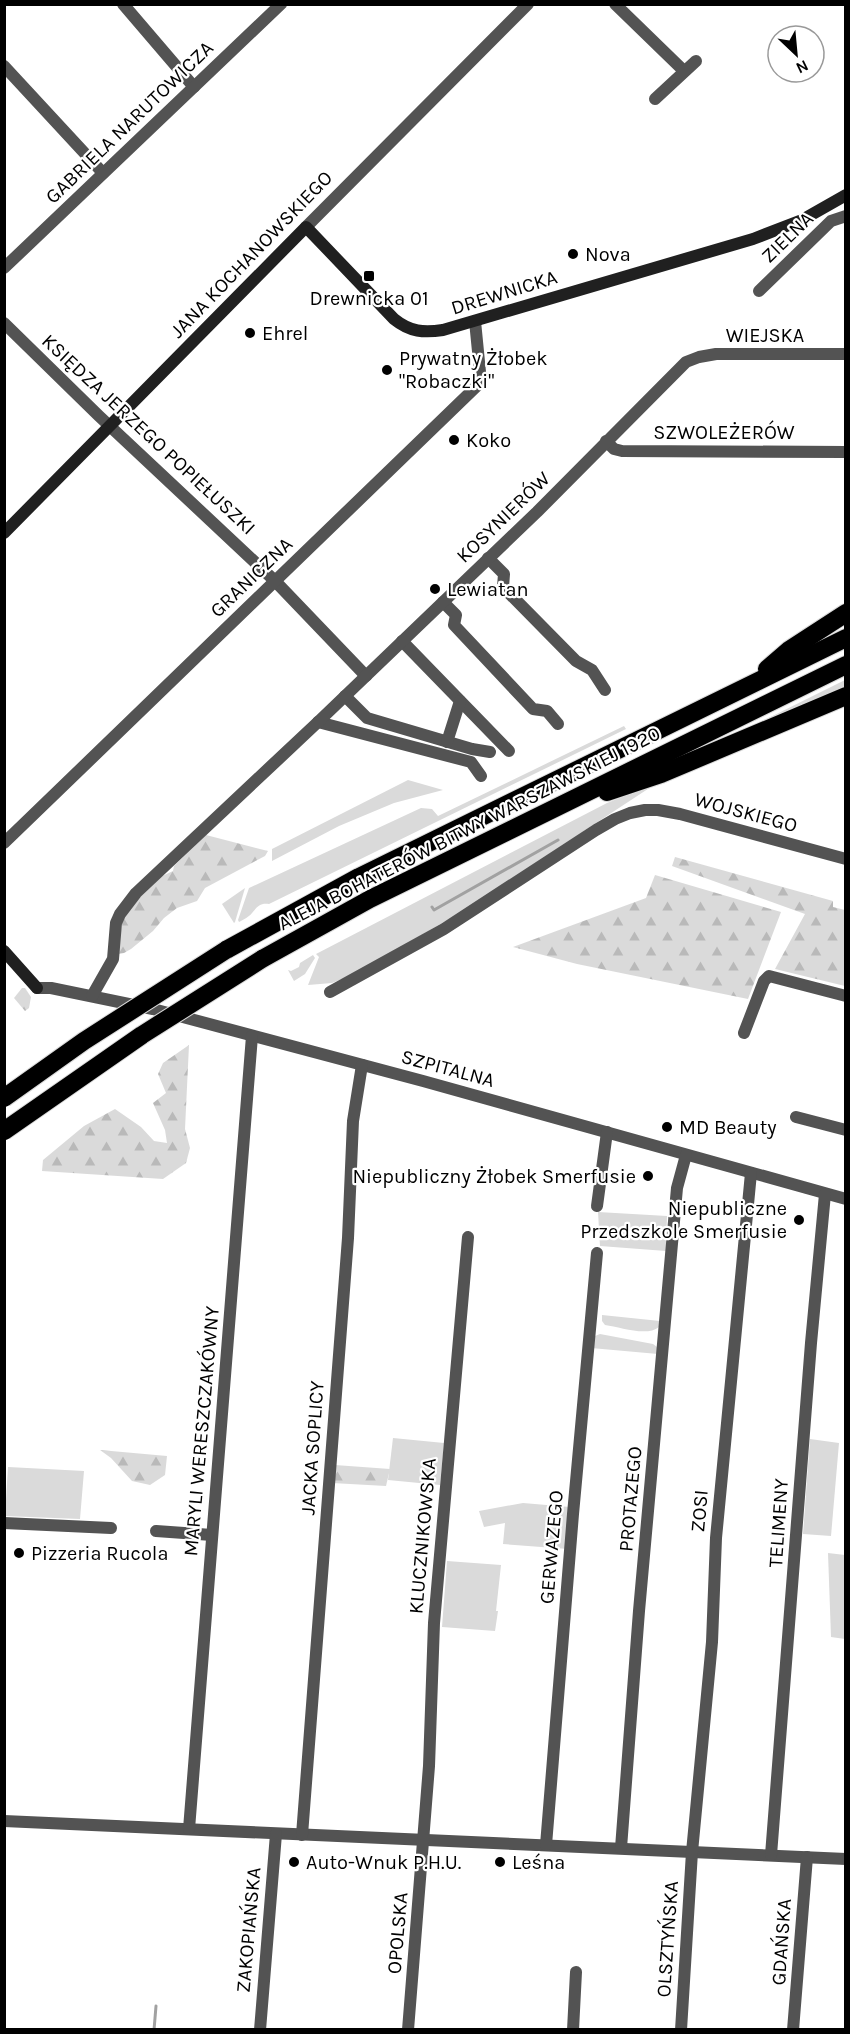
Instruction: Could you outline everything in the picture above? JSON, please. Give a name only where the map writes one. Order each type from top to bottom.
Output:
[{"type":"highway","points":[[747,686],[789,650],[846,613]]},
{"type":"highway","name":"ALEJA BOHATERÓW BITWY WARSZAWSKIEJ 1920","points":[[4,1098],[100,1030],[226,950],[369,872],[846,638]]},
{"type":"highway","name":"ALEJA BOHATERÓW BITWY WARSZAWSKIEJ 1920","points":[[4,1131],[142,1035],[262,959],[370,899],[846,665]]},
{"type":"highway","points":[[534,817],[661,774],[846,696]]},
{"type":"street","points":[[123,4],[194,87]]},
{"type":"street","name":"GABRIELA NARUTOWICZA","points":[[4,268],[281,4]]},
{"type":"street","name":"JANA KOCHANOWSKIEGO","points":[[4,533],[528,4]]},
{"type":"street","points":[[615,4],[684,71]]},
{"type":"street","points":[[655,99],[696,61]]},
{"type":"street","points":[[4,66],[103,173]]},
{"type":"street","name":"DREWNICKA","points":[[306,227],[400,324],[427,333],[753,239],[801,220],[846,195]]},
{"type":"street","name":"ZIELNA","points":[[759,291],[831,221],[846,216]]},
{"type":"street","name":"GRANICZNA","points":[[4,843],[481,382],[475,321]]},
{"type":"street","name":"KSIĘDZA JERZEGO POPIEŁUSZKI","points":[[4,323],[110,427],[275,581],[366,676]]},
{"type":"street","name":"WIEJSKA","points":[[686,362],[716,354],[846,354]]},
{"type":"street","name":"KOSYNIERÓW","points":[[92,996],[113,959],[116,923],[128,903],[571,479],[686,362]]},
{"type":"street","name":"SZWOLEŻERÓW","points":[[606,441],[614,449],[622,451],[846,452]]},
{"type":"street","points":[[488,558],[504,574],[502,587],[576,661],[592,670],[605,690]]},
{"type":"street","points":[[443,602],[456,615],[454,625],[534,709],[547,711],[558,723]]},
{"type":"street","points":[[402,641],[509,751]]},
{"type":"street","points":[[345,696],[368,718],[472,749],[490,752]]},
{"type":"street","points":[[447,742],[460,701]]},
{"type":"street","points":[[318,722],[471,762],[481,776]]},
{"type":"street","name":"WOJSKIEGO","points":[[330,992],[444,929],[609,822],[635,811],[649,810],[680,814],[846,859]]},
{"type":"street","name":"SZPITALNA","points":[[4,951],[34,985],[153,1009],[846,1199]]},
{"type":"street","points":[[744,1034],[764,981],[769,976],[846,996]]},
{"type":"street","name":"MARYLI WERESZCZAKÓWNY","points":[[189,1829],[252,1036]]},
{"type":"street","name":"JACKA SOPLICY","points":[[302,1835],[348,1238],[352,1121],[362,1065]]},
{"type":"street","points":[[796,1117],[846,1130]]},
{"type":"street","points":[[597,1206],[607,1132]]},
{"type":"street","name":"PROTAZEGO","points":[[621,1848],[676,1188],[686,1155]]},
{"type":"street","name":"ZOSI","points":[[692,1852],[712,1642],[716,1538],[751,1173]]},
{"type":"street","name":"TELIMENY","points":[[771,1855],[811,1343],[825,1194]]},
{"type":"street","name":"KLUCZNIKOWSKA","points":[[423,1840],[429,1766],[434,1623],[468,1237]]},
{"type":"street","name":"GERWAZEGO","points":[[546,1845],[597,1253]]},
{"type":"street","points":[[4,1523],[111,1528]]},
{"type":"street","points":[[156,1531],[212,1535]]},
{"type":"street","points":[[4,1821],[846,1859]]},
{"type":"street","name":"ZAKOPIAŃSKA","points":[[260,2030],[276,1834]]},
{"type":"street","name":"OPOLSKA","points":[[408,2030],[423,1840]]},
{"type":"street","name":"OLSZTYŃSKA","points":[[681,2030],[692,1852]]},
{"type":"street","name":"GDAŃSKA","points":[[793,2030],[807,1857]]},
{"type":"street","points":[[573,2030],[576,1972]]},
{"type":"green space","points":[[845,680],[845,689],[728,738]]},
{"type":"green space","points":[[624,726],[626,729],[269,904],[259,906],[239,922],[249,888],[421,808],[432,809],[438,816]]},
{"type":"green space","points":[[408,780],[443,790],[394,803],[339,826],[272,861],[272,849]]},
{"type":"green space","points":[[657,783],[456,915],[352,975],[332,983],[308,985],[319,957],[316,954],[607,803]]},
{"type":"green space","points":[[206,835],[268,851],[265,856],[205,888],[197,901],[177,908],[131,949],[117,954],[123,918],[131,905],[160,877],[173,871],[174,866]]},
{"type":"green space","points":[[675,857],[833,901],[833,907],[845,910],[845,986],[775,969],[805,914],[672,866]]},
{"type":"green space","points":[[655,875],[781,912],[748,999],[577,964],[513,947],[646,898]]},
{"type":"green space","points":[[245,888],[235,922],[234,923],[222,904]]},
{"type":"green space","points":[[313,955],[315,958],[305,974],[294,981],[288,970],[299,967],[300,963]]},
{"type":"green space","points":[[22,988],[25,988],[31,997],[29,1008],[25,1011],[14,998]]},
{"type":"green space","points":[[189,1045],[185,1129],[190,1148],[186,1163],[163,1179],[42,1171],[43,1160],[84,1126],[115,1109],[141,1127],[154,1141],[167,1143],[165,1130],[153,1103],[166,1093],[158,1074],[163,1063]]},
{"type":"green space","points":[[598,1212],[667,1216],[666,1251],[600,1246]]},
{"type":"green space","points":[[602,1315],[660,1321],[659,1327],[654,1330],[641,1331],[605,1325]]},
{"type":"green space","points":[[600,1334],[653,1344],[657,1347],[658,1354],[591,1348],[595,1336]]},
{"type":"green space","points":[[393,1438],[444,1443],[440,1485],[388,1480]]},
{"type":"green space","points":[[810,1439],[839,1443],[831,1536],[803,1534]]},
{"type":"green space","points":[[100,1450],[167,1456],[165,1475],[150,1485],[132,1481],[111,1458]]},
{"type":"green space","points":[[335,1465],[390,1469],[386,1486],[332,1483]]},
{"type":"green space","points":[[8,1467],[84,1471],[80,1519],[5,1516]]},
{"type":"green space","points":[[523,1503],[570,1507],[568,1549],[503,1544],[505,1523],[484,1527],[479,1511]]},
{"type":"green space","points":[[828,1553],[845,1555],[845,1639],[831,1637]]},
{"type":"green space","points":[[447,1561],[501,1565],[495,1631],[442,1627]]},
{"type":"waterway","points":[[432,907],[434,910],[558,840]]},
{"type":"waterway","points":[[154,2030],[156,2006]]},
{"type":"place","name":"Nova","points":[[573,254]]},
{"type":"place","name":"Drewnicka 01","points":[[369,276]]},
{"type":"place","name":"Ehrel","points":[[250,333]]},
{"type":"place","name":"Prywatny Żłobek \"Robaczki\"","points":[[387,370]]},
{"type":"place","name":"Koko","points":[[454,440]]},
{"type":"place","name":"Lewiatan","points":[[435,589]]},
{"type":"place","name":"MD Beauty","points":[[667,1127]]},
{"type":"place","name":"Niepubliczny Żłobek Smerfusie","points":[[648,1176]]},
{"type":"place","name":"Niepubliczne Przedszkole Smerfusie","points":[[799,1220]]},
{"type":"place","name":"Pizzeria Rucola","points":[[19,1553]]},
{"type":"place","name":"Auto-Wnuk P.H.U.","points":[[294,1862]]},
{"type":"place","name":"Leśna","points":[[500,1862]]}]
